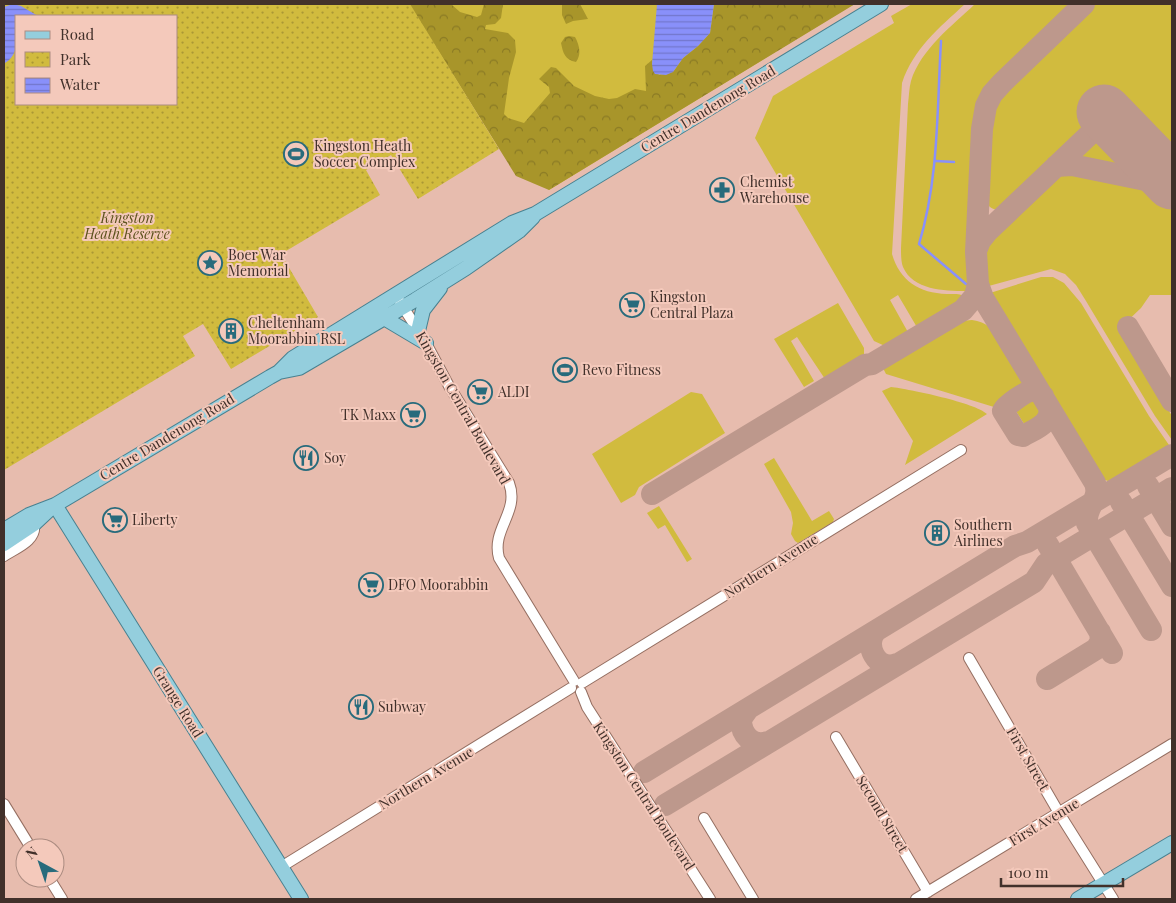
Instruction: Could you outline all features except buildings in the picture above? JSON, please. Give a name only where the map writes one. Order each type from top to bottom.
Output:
[{"type":"main road","name":"Centre Dandenong Road","points":[[279,372],[299,368],[384,318],[400,301],[512,223],[535,214],[882,4]]},
{"type":"main road","name":"Centre Dandenong Road","points":[[4,530],[28,515],[55,505],[279,372],[294,358],[400,301],[447,280],[519,231],[535,214]]},
{"type":"main road","points":[[384,318],[422,337],[423,310],[447,280]]},
{"type":"main road","name":"Centre Dandenong Road","points":[[4,544],[34,524],[55,505]]},
{"type":"main road","name":"Grange Road","points":[[55,505],[301,899]]},
{"type":"main road","points":[[1078,899],[1172,843]]},
{"type":"street","name":"Kingston Central Boulevard","points":[[400,301],[510,486],[511,504],[498,538],[497,550],[500,562],[577,686],[587,707],[710,899]]},
{"type":"street","name":"Northern Avenue","points":[[281,867],[961,450]]},
{"type":"street","name":"Centre Dandenong Road","points":[[4,556],[31,538],[35,530],[34,524]]},
{"type":"street","name":"First Street","points":[[969,658],[1059,813],[1113,899]]},
{"type":"street","name":"Second Street","points":[[836,737],[928,892]]},
{"type":"street","name":"First Avenue","points":[[916,899],[1172,744]]},
{"type":"street","points":[[4,804],[25,838]]},
{"type":"street","points":[[704,818],[753,899]]},
{"type":"street","points":[[55,888],[62,899]]},
{"type":"green space","name":"Kingston Heath Reserve","points":[[4,4],[410,4],[499,149],[418,199],[391,155],[366,170],[380,195],[281,254],[318,317],[231,369],[203,324],[183,336],[195,356],[4,470]]},
{"type":"green space","points":[[409,4],[451,4],[460,12],[477,17],[481,15],[484,4],[503,4],[501,18],[495,24],[486,25],[485,29],[508,33],[515,40],[516,52],[509,78],[504,114],[508,118],[524,123],[550,93],[549,87],[539,79],[551,67],[556,68],[574,86],[595,96],[609,99],[617,98],[635,89],[646,91],[645,66],[652,60],[652,64],[659,75],[673,72],[683,58],[710,33],[714,4],[855,4],[549,190],[516,176]]},
{"type":"green space","points":[[410,4],[854,4],[549,190]]},
{"type":"green space","points":[[562,4],[580,4],[588,19],[566,24],[562,15]]},
{"type":"green space","points":[[912,4],[965,4],[920,49],[913,59],[902,83],[892,254],[900,272],[912,284],[928,291],[959,294],[965,297],[952,309],[918,329],[898,295],[890,300],[909,334],[885,346],[874,341],[755,138],[773,96],[894,23],[891,16]]},
{"type":"green space","points":[[975,4],[1075,4],[991,85],[981,102],[976,124],[970,283],[966,291],[930,288],[908,275],[902,263],[901,248],[909,89],[916,69],[930,48]]},
{"type":"green space","points":[[1092,4],[1172,4],[1172,165],[1113,103],[1010,202],[1000,209],[992,209],[985,198],[988,128],[993,104],[1008,85]]},
{"type":"green space","points":[[565,37],[575,37],[579,46],[579,56],[576,62],[567,58],[561,43]]},
{"type":"green space","points":[[1102,141],[1121,148],[1146,172],[1145,174],[1081,161],[1079,156],[1085,148]]},
{"type":"green space","points":[[1064,173],[1078,173],[1163,191],[1172,199],[1172,295],[1150,295],[1141,308],[1119,329],[1172,416],[1172,440],[1155,416],[1076,285],[1065,274],[1051,269],[985,287],[984,261],[987,248],[994,236],[1054,177]]},
{"type":"green space","points":[[1041,277],[1053,277],[1064,283],[1081,303],[1149,416],[1169,445],[1169,447],[1114,481],[1105,480],[1095,471],[989,296],[990,293]]},
{"type":"green space","points":[[838,303],[864,348],[864,354],[825,379],[797,337],[791,341],[814,381],[804,387],[774,339]]},
{"type":"green space","points":[[972,320],[988,326],[994,332],[1011,356],[1024,380],[1025,386],[994,407],[886,374],[883,368],[953,324]]},
{"type":"green space","points":[[891,387],[957,401],[987,414],[905,465],[913,441],[882,391]]},
{"type":"green space","points":[[691,392],[702,394],[725,433],[639,487],[635,495],[621,503],[592,454]]},
{"type":"green space","points":[[1028,400],[1038,403],[1042,411],[1038,419],[1026,427],[1014,408]]},
{"type":"green space","points":[[774,458],[812,521],[829,511],[834,519],[833,522],[798,543],[791,534],[793,523],[791,512],[764,464]]},
{"type":"green space","points":[[659,506],[692,559],[687,562],[665,525],[658,529],[647,513]]},
{"type":"water","points":[[13,4],[21,6],[36,15],[15,15],[15,51],[5,63],[4,63],[4,7]]},
{"type":"water","points":[[657,4],[714,4],[710,33],[683,58],[673,72],[666,75],[655,74],[652,64]]},
{"type":"waterway","points":[[941,41],[934,169],[926,219],[919,244],[966,284]]},
{"type":"waterway","points":[[936,161],[954,162]]},
{"type":"taxiway","points":[[1084,4],[1002,83],[992,94],[986,106],[982,129],[976,252],[978,284],[983,298],[1095,483],[1096,494],[1088,512],[1087,523],[1151,630]]},
{"type":"taxiway","points":[[976,251],[980,241],[988,231],[1109,116]]},
{"type":"taxiway","points":[[1093,131],[1109,126],[1117,129],[1131,139],[1149,158]]},
{"type":"taxiway","points":[[1056,166],[1072,165],[1172,187]]},
{"type":"taxiway","points":[[652,494],[865,365],[872,364],[963,310],[975,296],[978,284]]},
{"type":"taxiway","points":[[1128,327],[1172,401]]},
{"type":"taxiway","points":[[1043,396],[1036,391],[1028,392],[1012,402],[1003,411],[1018,435],[1023,436],[1046,421],[1050,413],[1049,407]]},
{"type":"taxiway","points":[[644,772],[1015,546],[1027,542],[1172,455]]},
{"type":"taxiway","points":[[1148,486],[1172,526]]},
{"type":"taxiway","points":[[665,805],[1034,582],[1046,564],[1172,488]]},
{"type":"taxiway","points":[[1121,502],[1172,586]]},
{"type":"taxiway","points":[[1048,545],[1112,653]]},
{"type":"taxiway","points":[[876,631],[872,636],[871,643],[874,655],[883,664],[897,664]]},
{"type":"taxiway","points":[[1047,679],[1096,649],[1101,641],[1100,632]]},
{"type":"taxiway","points":[[748,709],[741,719],[745,735],[757,743],[768,742]]},
{"type":"runway","points":[[1104,112],[1172,182]]},
{"type":"place","name":"Kingston Heath Soccer Complex","points":[[296,154]]},
{"type":"place","name":"Chemist Warehouse","points":[[722,190]]},
{"type":"place","name":"Boer War Memorial","points":[[210,263]]},
{"type":"place","name":"Kingston Central Plaza","points":[[632,305]]},
{"type":"place","name":"Cheltenham Moorabbin RSL","points":[[231,331]]},
{"type":"place","name":"Revo Fitness","points":[[565,370]]},
{"type":"place","name":"ALDI","points":[[480,392]]},
{"type":"place","name":"TK Maxx","points":[[413,415]]},
{"type":"place","name":"Soy","points":[[306,458]]},
{"type":"place","name":"Liberty","points":[[115,520]]},
{"type":"place","name":"Southern Airlines","points":[[937,533]]},
{"type":"place","name":"DFO Moorabbin","points":[[371,585]]},
{"type":"place","name":"Subway","points":[[361,707]]}]
